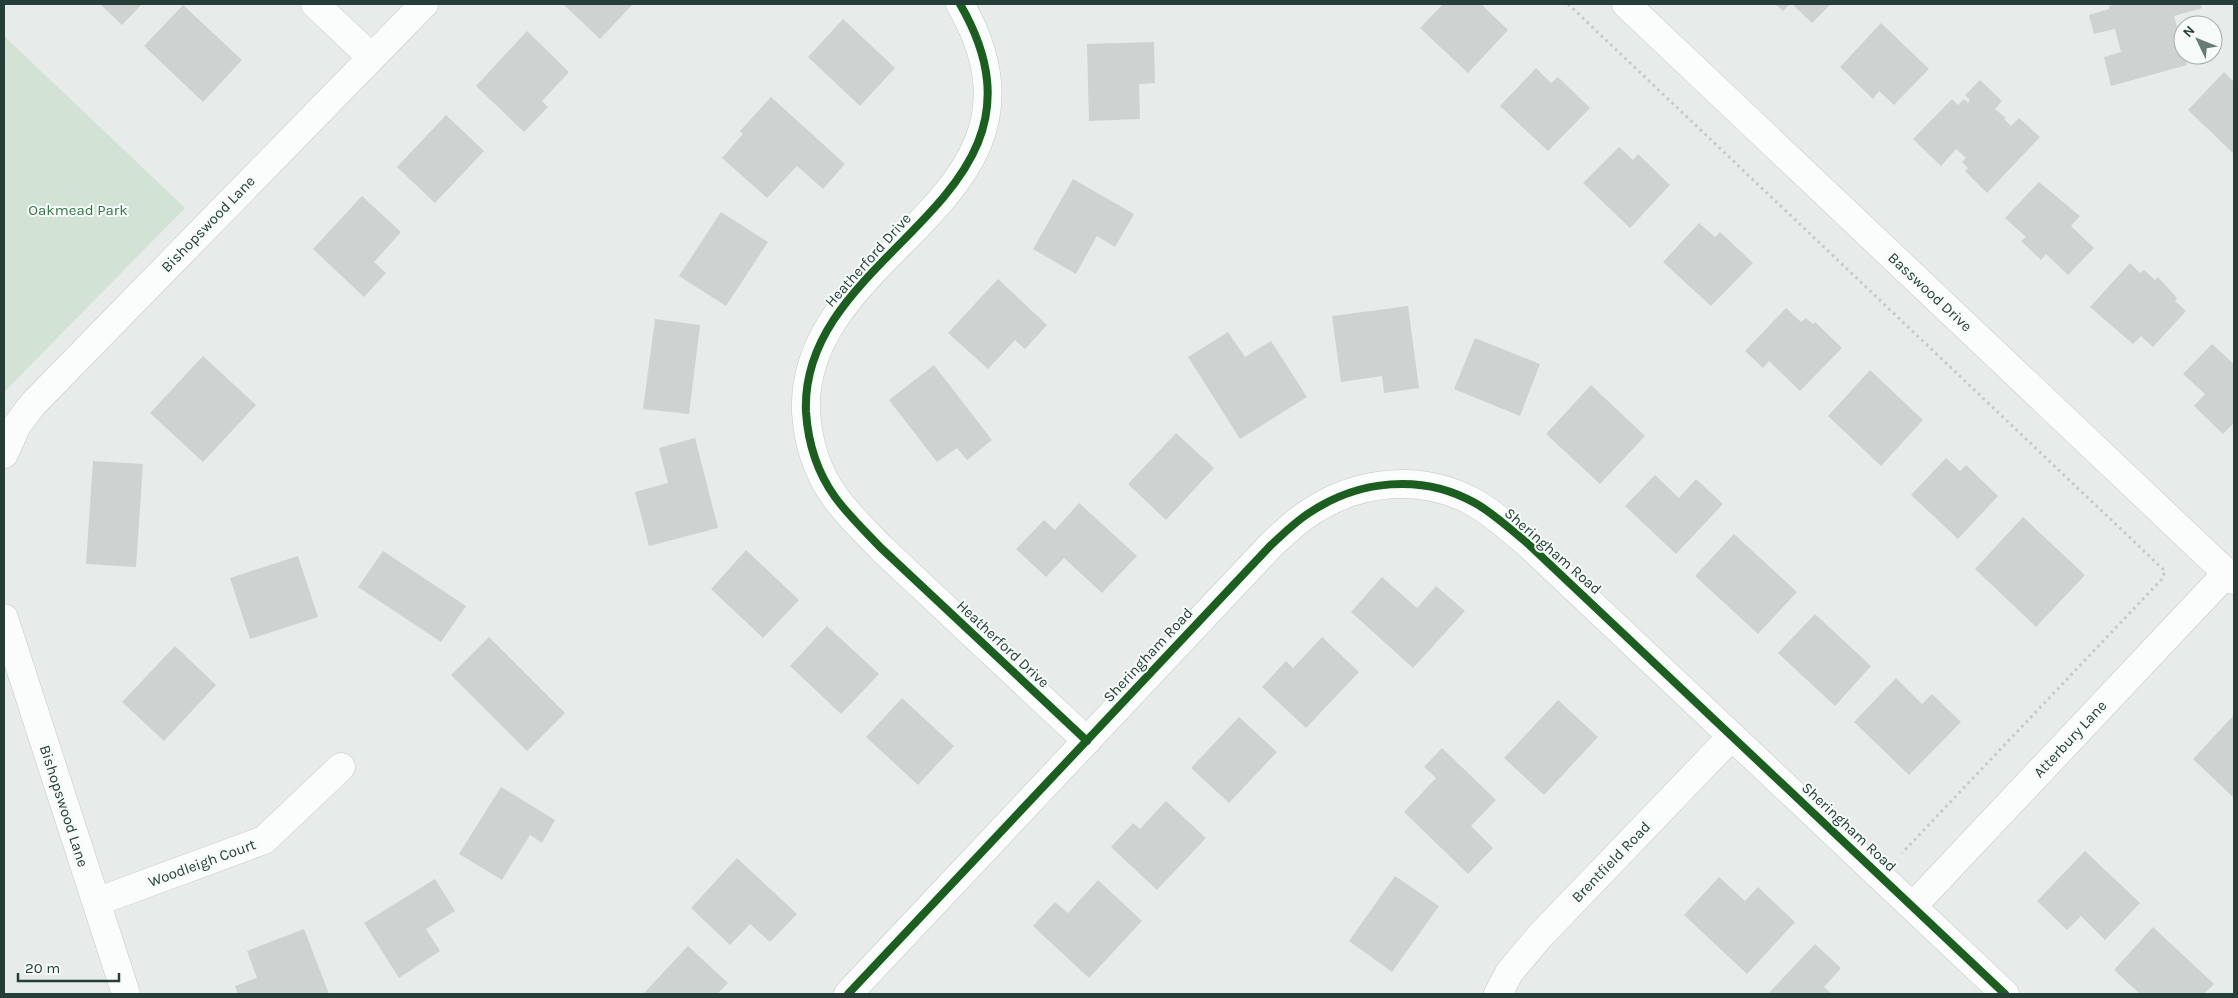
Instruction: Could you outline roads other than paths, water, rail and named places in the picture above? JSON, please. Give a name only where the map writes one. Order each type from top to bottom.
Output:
[{"type":"street","points":[[315,4],[371,57]]},
{"type":"street","name":"Bishopswood Lane","points":[[4,454],[18,425],[33,404],[424,4]]},
{"type":"street","name":"Heatherford Drive","points":[[960,4],[977,38],[985,71],[987,97],[985,114],[976,147],[965,170],[950,192],[863,283],[830,325],[811,365],[806,402],[807,427],[812,452],[822,476],[835,497],[851,517],[880,547],[1087,741]]},
{"type":"street","name":"Basswood Drive","points":[[1626,4],[2231,576]]},
{"type":"street","name":"Sheringham Road","points":[[848,994],[1271,545],[1308,513],[1330,500],[1352,491],[1377,485],[1402,483],[1436,488],[1475,503],[1526,542],[2005,994]]},
{"type":"street","name":"Atterbury Lane","points":[[1913,906],[2231,576]]},
{"type":"street","name":"Bishopswood Lane","points":[[4,618],[126,994]]},
{"type":"street","name":"Brentfield Road","points":[[1498,994],[1509,973],[1539,937],[1732,736]]},
{"type":"street","name":"Woodleigh Court","points":[[96,902],[264,840],[341,767]]},
{"type":"park label","name":"Oakmead Park","points":[[78,210]]}]
